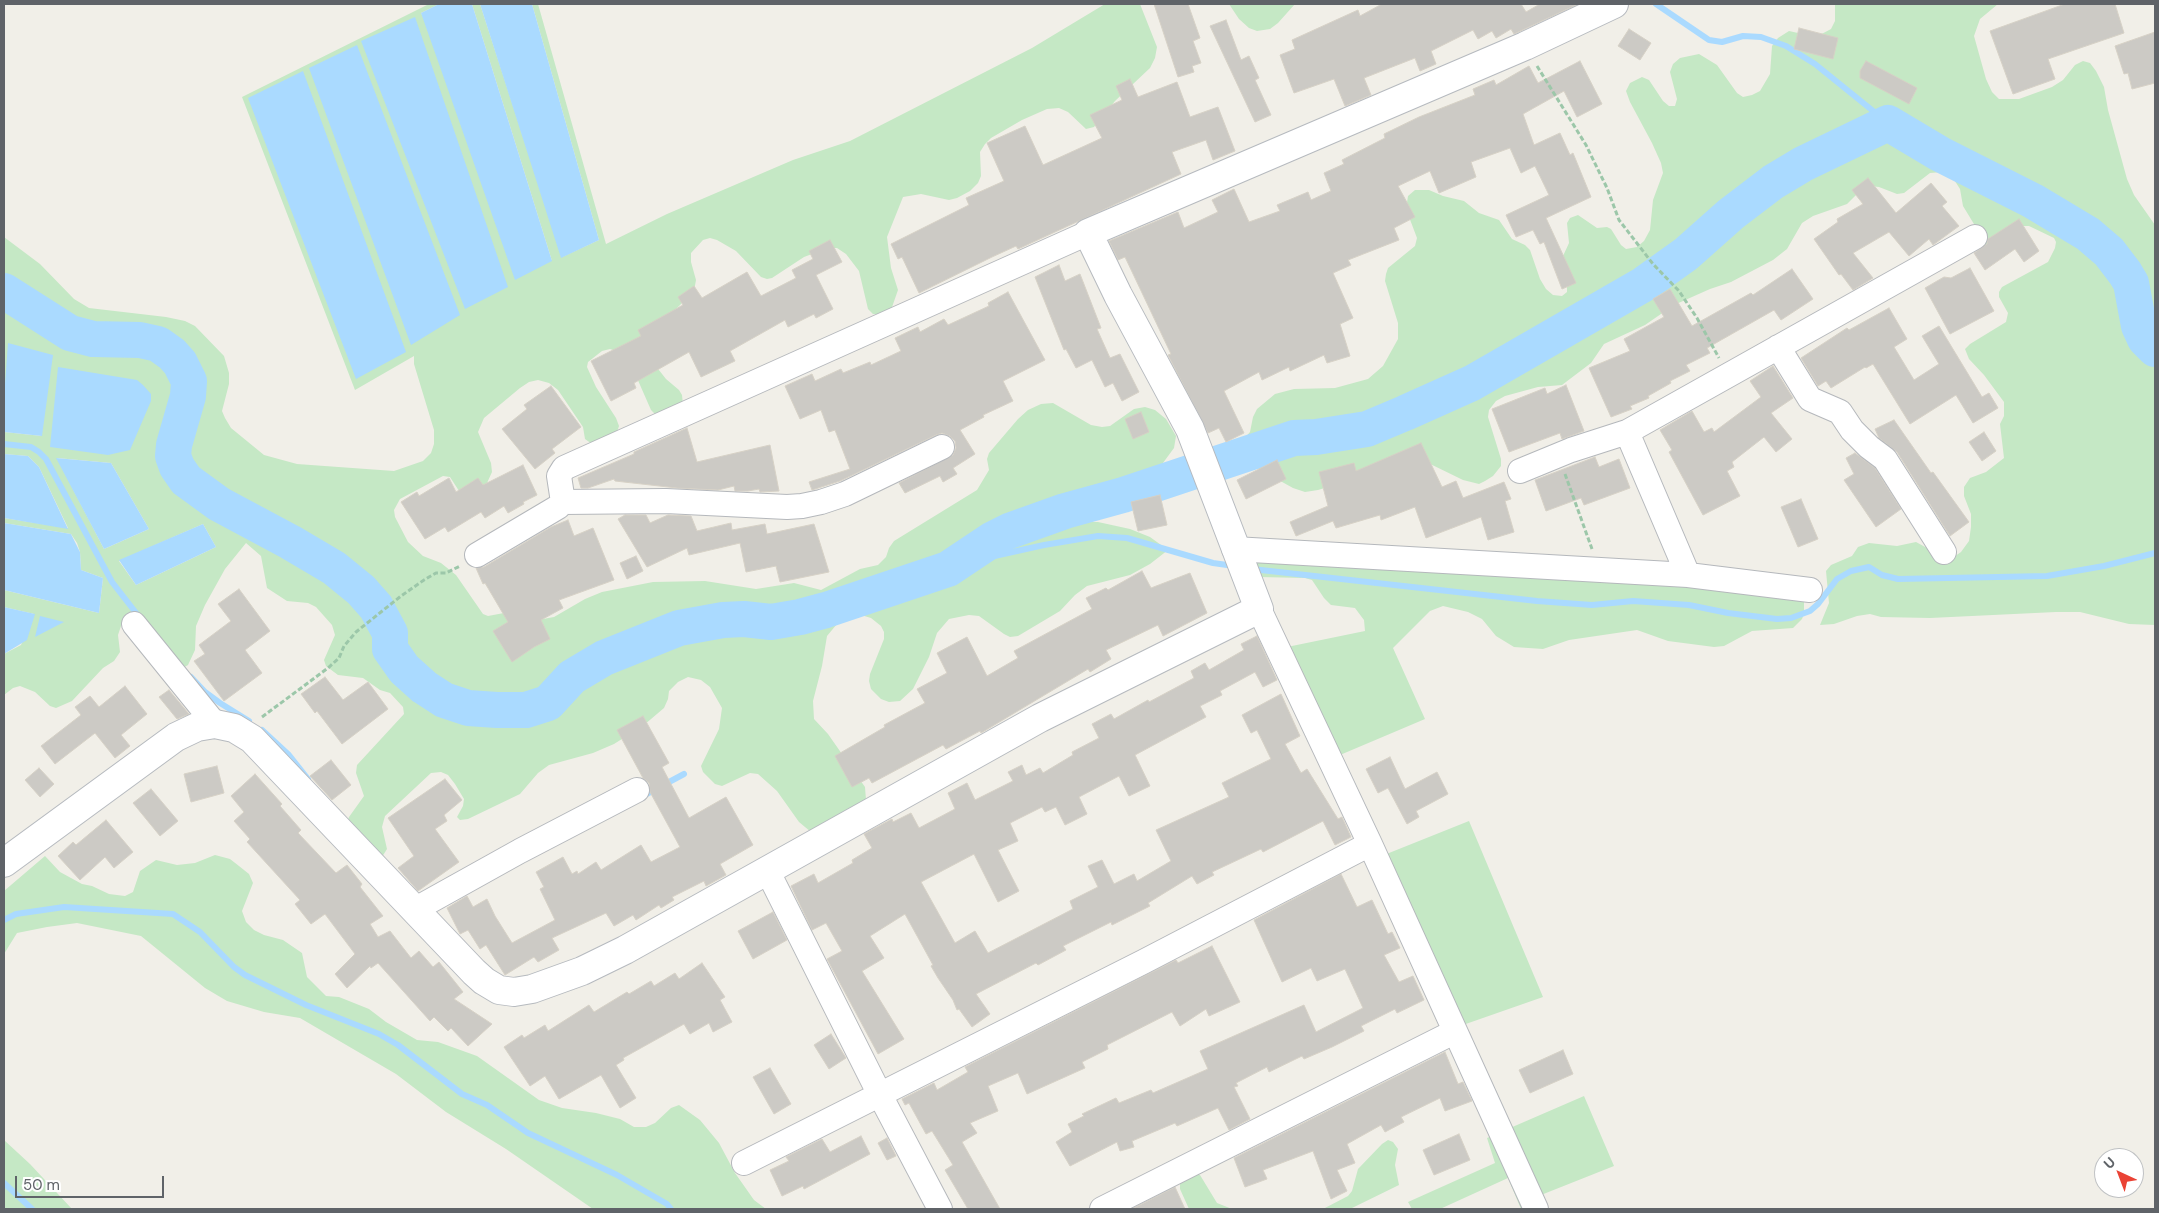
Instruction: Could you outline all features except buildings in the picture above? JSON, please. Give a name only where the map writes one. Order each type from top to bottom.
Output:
[{"type":"street","points":[[563,502],[559,476],[564,468],[1088,233],[1526,46],[1614,4]]},
{"type":"street","points":[[1088,233],[1118,295],[1190,430],[1259,609],[1370,844],[1536,1209]]},
{"type":"street","points":[[1520,470],[1627,432],[1975,237]]},
{"type":"street","points":[[1778,347],[1810,399],[1840,412],[1852,430],[1869,447],[1885,459],[1944,552]]},
{"type":"street","points":[[1627,432],[1688,575]]},
{"type":"street","points":[[477,555],[558,507],[563,502],[666,501],[787,507],[802,506],[845,494],[942,447]]},
{"type":"street","points":[[1240,562],[1599,570],[1688,575],[1810,590]]},
{"type":"street","points":[[4,863],[176,736],[196,727],[215,724],[234,728],[252,739],[484,981],[499,990],[514,992],[532,989],[582,971],[626,950],[1040,718],[1259,609]]},
{"type":"street","points":[[134,624],[215,724]]},
{"type":"street","points":[[414,910],[520,851],[637,790]]},
{"type":"street","points":[[744,1163],[1143,962],[1370,844]]},
{"type":"street","points":[[767,870],[880,1095],[940,1209]]},
{"type":"street","points":[[1102,1209],[1454,1032]]},
{"type":"path","points":[[1526,46],[1586,145],[1619,220],[1652,264],[1679,290],[1697,318],[1728,375]]},
{"type":"path","points":[[1559,455],[1599,570]]},
{"type":"path","points":[[241,733],[328,668],[339,658],[349,639],[390,605],[424,580],[436,574],[446,573],[477,555]]},
{"type":"green space","points":[[429,4],[439,4],[421,13],[552,261],[472,4],[480,4],[562,257],[599,240],[532,4],[538,4],[606,244],[667,214],[793,160],[850,141],[1032,48],[1105,4],[1140,4],[1157,47],[1155,58],[1150,68],[1115,101],[1094,127],[1086,129],[1068,112],[1059,108],[1047,109],[1022,120],[991,138],[985,144],[980,152],[981,176],[978,183],[970,191],[949,200],[921,194],[903,197],[887,237],[891,268],[898,290],[891,310],[887,314],[873,314],[868,309],[859,271],[846,254],[837,248],[828,248],[804,257],[772,278],[767,279],[761,277],[736,251],[717,240],[710,238],[703,240],[691,253],[691,262],[696,280],[694,291],[675,310],[651,360],[666,379],[679,390],[682,395],[683,405],[657,416],[651,410],[633,369],[622,353],[610,349],[602,351],[588,362],[587,367],[596,387],[616,418],[619,426],[617,432],[592,444],[585,439],[583,427],[558,390],[549,383],[538,380],[529,382],[484,418],[478,432],[491,463],[492,472],[487,483],[478,491],[461,494],[450,477],[443,476],[400,499],[394,510],[395,517],[408,542],[423,556],[441,563],[456,575],[483,614],[488,616],[504,613],[533,620],[554,617],[585,599],[602,592],[653,582],[705,581],[756,589],[794,583],[821,590],[860,569],[878,565],[886,557],[894,541],[977,490],[989,470],[987,459],[989,453],[1028,410],[1041,404],[1053,403],[1091,425],[1102,427],[1110,426],[1134,409],[1145,407],[1155,410],[1166,419],[1176,436],[1174,448],[1160,467],[1134,486],[1109,490],[1087,502],[1079,512],[1081,520],[1085,522],[1098,522],[1130,529],[1150,537],[1168,550],[1150,564],[1130,575],[1087,586],[1075,595],[1060,611],[1018,636],[1010,637],[1004,634],[979,616],[969,615],[949,619],[937,633],[929,657],[913,689],[900,701],[889,702],[881,699],[871,689],[870,674],[884,639],[884,632],[881,626],[871,618],[861,615],[851,616],[837,624],[827,636],[813,701],[814,719],[828,734],[865,787],[866,800],[811,832],[799,822],[777,791],[758,774],[750,773],[722,786],[715,784],[703,772],[701,766],[719,729],[722,708],[710,687],[701,680],[688,677],[678,682],[669,691],[664,708],[644,725],[614,744],[593,753],[549,765],[538,773],[520,794],[468,819],[460,820],[457,817],[463,806],[464,799],[448,775],[441,772],[431,773],[385,816],[382,827],[387,849],[382,857],[345,828],[349,817],[364,796],[356,773],[357,765],[404,714],[403,707],[390,693],[380,690],[363,678],[338,675],[326,666],[324,660],[335,635],[332,625],[316,607],[308,603],[287,601],[267,588],[261,556],[246,543],[225,569],[205,605],[196,626],[195,650],[188,665],[183,668],[123,620],[118,635],[120,652],[114,661],[103,668],[72,701],[56,708],[50,706],[35,692],[20,686],[13,688],[4,695],[4,654],[21,645],[34,614],[4,607],[4,590],[99,613],[103,578],[81,570],[80,552],[71,534],[4,523],[4,518],[68,528],[39,467],[28,456],[4,454],[4,432],[42,436],[4,398],[4,237],[40,264],[74,299],[89,308],[166,317],[185,321],[195,326],[224,356],[229,373],[229,384],[222,411],[225,418],[231,428],[264,455],[297,464],[394,471],[423,461],[431,453],[434,444],[434,430],[414,364],[414,356],[355,390],[242,97]],"holes":[[[57,458],[111,463],[149,529],[104,549]],[[203,524],[216,547],[136,585],[119,561]]]},
{"type":"green space","points":[[1229,4],[1295,4],[1270,29],[1257,31],[1249,28],[1239,19]]},
{"type":"green space","points":[[1835,4],[1998,4],[1980,19],[1974,36],[1986,79],[1992,92],[1999,99],[2019,99],[2052,87],[2063,80],[2075,65],[2083,61],[2090,63],[2096,71],[2104,87],[2108,110],[2127,179],[2134,195],[2155,225],[2155,625],[2129,624],[2080,612],[2056,612],[1930,618],[1881,617],[1870,614],[1857,616],[1834,624],[1820,625],[1829,603],[1826,571],[1831,565],[1852,556],[1858,547],[1869,543],[1897,546],[1916,542],[1927,548],[1939,561],[1948,561],[1961,552],[1969,541],[1971,527],[1971,514],[1964,496],[1964,487],[1970,478],[1986,472],[2004,458],[2000,424],[2004,416],[2004,402],[1984,375],[1969,359],[1965,349],[2006,322],[2008,313],[1999,297],[2002,287],[2048,262],[2056,242],[2054,238],[2029,226],[2018,226],[1985,247],[1980,241],[1977,229],[1963,206],[1960,189],[1951,175],[1942,172],[1930,173],[1904,193],[1897,194],[1879,187],[1870,186],[1862,189],[1847,204],[1813,216],[1802,223],[1787,249],[1773,260],[1731,282],[1674,305],[1645,325],[1604,344],[1591,363],[1562,385],[1538,387],[1505,396],[1496,401],[1489,410],[1488,417],[1501,459],[1501,466],[1493,476],[1479,484],[1463,480],[1420,459],[1318,490],[1305,492],[1293,488],[1255,467],[1243,465],[1231,467],[1224,465],[1219,459],[1220,455],[1242,441],[1250,432],[1257,409],[1275,394],[1294,389],[1335,388],[1368,379],[1383,366],[1398,339],[1398,323],[1385,281],[1386,274],[1388,268],[1415,246],[1417,238],[1406,209],[1408,196],[1415,190],[1429,190],[1443,196],[1464,201],[1479,213],[1499,220],[1512,239],[1525,245],[1530,250],[1540,279],[1546,289],[1553,295],[1562,296],[1567,292],[1563,256],[1569,243],[1567,223],[1570,218],[1578,215],[1597,228],[1607,227],[1611,229],[1621,245],[1626,249],[1637,247],[1644,241],[1650,230],[1653,200],[1663,173],[1661,163],[1652,143],[1630,102],[1626,91],[1630,83],[1642,77],[1649,80],[1663,101],[1669,106],[1675,106],[1677,99],[1670,72],[1673,64],[1680,58],[1699,54],[1717,65],[1737,93],[1743,97],[1752,95],[1760,91],[1770,74],[1772,46],[1778,38],[1789,31],[1816,37],[1831,29],[1835,21]]},
{"type":"green space","points":[[1255,552],[1583,571],[1800,597],[1804,602],[1804,614],[1802,619],[1793,628],[1752,631],[1724,646],[1714,647],[1668,641],[1637,630],[1569,640],[1543,649],[1514,647],[1496,636],[1482,619],[1468,612],[1443,606],[1430,611],[1393,648],[1425,719],[1340,755],[1287,647],[1365,631],[1364,620],[1355,608],[1331,605],[1312,580],[1305,578],[1259,577],[1255,574]]},
{"type":"green space","points":[[1469,821],[1543,997],[1460,1026],[1384,855]]},
{"type":"green space","points":[[215,855],[230,859],[249,874],[253,883],[242,911],[246,922],[254,930],[283,940],[302,953],[307,977],[326,996],[339,997],[369,1009],[386,1022],[417,1040],[438,1042],[477,1056],[539,1100],[562,1108],[620,1119],[634,1127],[646,1127],[655,1123],[671,1108],[679,1105],[700,1120],[719,1143],[735,1173],[754,1200],[766,1209],[593,1209],[506,1149],[446,1112],[396,1074],[300,1018],[264,1012],[227,1001],[205,988],[141,936],[77,923],[17,933],[4,954],[4,891],[45,856],[60,872],[82,884],[92,886],[109,894],[125,896],[133,892],[140,871],[156,860],[177,865],[195,863]]},
{"type":"green space","points":[[1584,1096],[1614,1166],[1541,1195],[1547,1209],[1521,1209],[1508,1178],[1440,1209],[1412,1209],[1408,1202],[1495,1163],[1487,1138]]},
{"type":"green space","points":[[4,1140],[30,1164],[72,1209],[4,1209]]},
{"type":"green space","points":[[1388,1140],[1393,1142],[1398,1149],[1395,1165],[1399,1185],[1350,1209],[1323,1209],[1348,1196],[1352,1191],[1358,1169]]},
{"type":"green space","points":[[1195,1172],[1200,1175],[1217,1203],[1232,1209],[1189,1209],[1180,1189],[1180,1182]]},
{"type":"water","points":[[439,4],[472,4],[552,261],[515,280],[421,13]]},
{"type":"water","points":[[480,4],[532,4],[599,240],[561,258]]},
{"type":"water","points":[[415,17],[508,287],[465,309],[361,41]]},
{"type":"water","points":[[357,45],[460,315],[411,345],[309,68]]},
{"type":"water","points":[[303,71],[406,352],[356,379],[248,98]]},
{"type":"water","points":[[8,343],[53,355],[42,436],[4,432],[4,398]]},
{"type":"water","points":[[58,367],[137,380],[151,394],[151,401],[130,450],[108,455],[50,447]]},
{"type":"water","points":[[4,454],[28,456],[39,467],[68,529],[4,518]]},
{"type":"water","points":[[56,458],[111,463],[149,529],[104,549]]},
{"type":"water","points":[[4,523],[71,534],[80,552],[81,570],[103,578],[99,613],[4,590]]},
{"type":"water","points":[[203,524],[216,547],[136,585],[119,560]]},
{"type":"water","points":[[4,607],[35,614],[27,640],[4,654]]},
{"type":"water","points":[[40,616],[64,622],[35,637]]},
{"type":"waterway","points":[[1656,4],[1709,40],[1722,42],[1743,36],[1761,37],[1786,46],[1815,64],[1888,123]]},
{"type":"waterway","points":[[4,291],[70,333],[93,339],[140,340],[158,344],[172,354],[180,363],[189,381],[188,396],[174,445],[173,456],[177,467],[186,480],[219,504],[334,568],[361,590],[376,607],[390,633],[390,649],[404,669],[424,687],[444,700],[468,708],[497,710],[526,710],[548,703],[572,677],[604,658],[679,628],[723,620],[744,619],[771,622],[826,610],[948,569],[993,539],[1009,531],[1065,511],[1123,495],[1294,438],[1316,437],[1367,429],[1405,413],[1472,383],[1644,284],[1686,254],[1731,214],[1773,182],[1803,164],[1888,123],[1940,154],[2033,201],[2088,234],[2109,252],[2131,283],[2139,326],[2145,339],[2155,349]]},
{"type":"waterway","points":[[4,444],[31,447],[46,459],[112,582],[140,618]]},
{"type":"waterway","points":[[948,569],[981,559],[1044,545],[1098,536],[1127,538],[1213,563],[1234,566]]},
{"type":"waterway","points":[[1252,569],[1537,601],[1592,605],[1633,601],[1689,605],[1728,613],[1777,619],[1791,618],[1810,611],[1818,604],[1837,579],[1851,571],[1869,567],[1882,575],[1898,579],[2047,576],[2104,566],[2155,553]]},
{"type":"waterway","points":[[191,677],[205,692],[249,721]]},
{"type":"waterway","points":[[262,730],[289,755],[308,779]]},
{"type":"waterway","points":[[641,797],[684,774]]},
{"type":"waterway","points":[[4,920],[16,914],[64,907],[173,914],[200,932],[234,967],[245,975],[306,1005],[379,1034],[398,1045],[462,1094],[487,1105],[528,1133],[617,1175],[667,1204],[671,1209]]},
{"type":"waterway","points":[[4,1183],[32,1209]]}]
